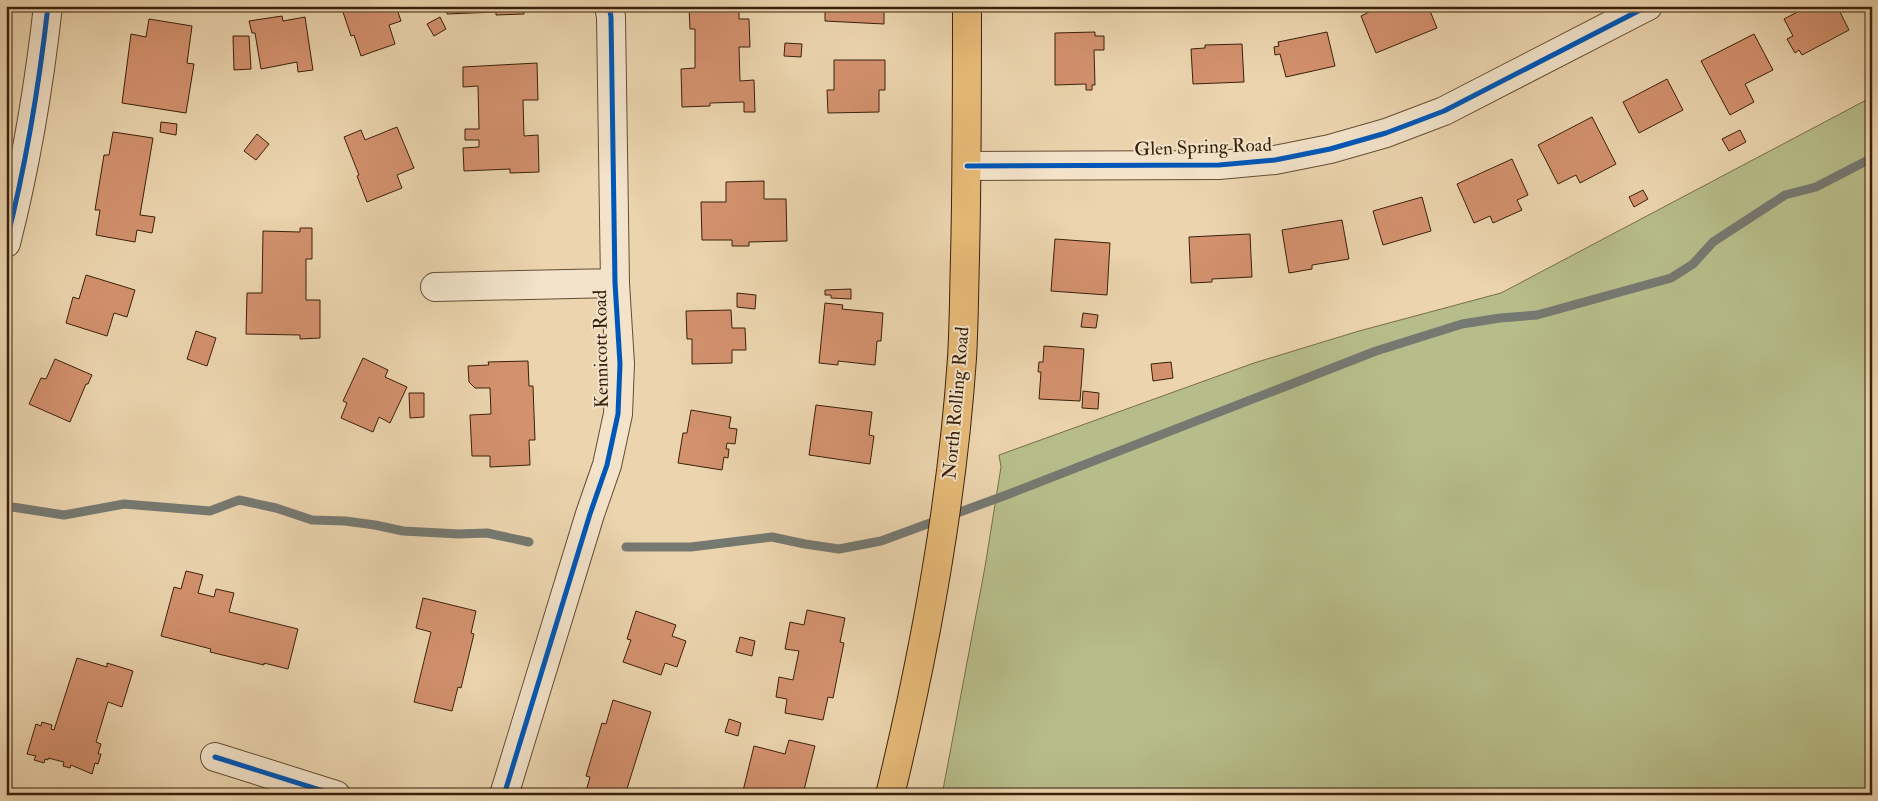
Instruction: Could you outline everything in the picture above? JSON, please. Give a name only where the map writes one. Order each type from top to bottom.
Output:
[{"type":"main road","name":"North Rolling Road","points":[[890,795],[906,726],[942,544],[950,483],[962,357],[967,166],[967,6]]},
{"type":"street","points":[[6,243],[12,199],[40,75],[48,6]]},
{"type":"street","name":"Kennicott Road","points":[[504,795],[607,465],[618,414],[620,364],[615,282],[611,17],[609,6]]},
{"type":"street","name":"Glen Spring Road","points":[[967,166],[1219,165],[1275,160],[1330,148],[1386,134],[1444,111],[1647,7]]},
{"type":"street","points":[[435,287],[615,282]]},
{"type":"street","points":[[215,757],[336,795]]},
{"type":"green space","points":[[1872,97],[1872,795],[942,795],[985,567],[1001,467],[999,455],[1254,363],[1359,331],[1501,293]]},
{"type":"building","points":[[341,6],[396,6],[401,21],[389,25],[395,44],[361,56],[354,35],[351,36]]},
{"type":"building","points":[[447,6],[524,6],[524,14],[496,15],[496,12],[447,14]]},
{"type":"building","points":[[689,6],[739,6],[739,19],[749,19],[750,47],[739,47],[740,81],[754,80],[755,112],[744,112],[744,102],[710,103],[710,106],[682,107],[681,69],[695,68],[695,29],[690,29]]},
{"type":"building","points":[[825,6],[884,6],[884,24],[825,21]]},
{"type":"building","points":[[1369,6],[1428,6],[1437,28],[1376,53],[1361,16],[1371,11]]},
{"type":"building","points":[[1809,6],[1837,6],[1849,30],[1802,55],[1799,50],[1795,53],[1787,39],[1793,36],[1784,19]]},
{"type":"building","points":[[282,16],[283,21],[305,17],[313,70],[298,72],[297,62],[261,69],[255,33],[252,33],[249,21]]},
{"type":"building","points":[[440,17],[446,29],[434,36],[427,24]]},
{"type":"building","points":[[149,19],[192,26],[187,63],[194,64],[186,113],[122,103],[131,34],[146,37]]},
{"type":"building","points":[[1095,32],[1095,36],[1104,36],[1104,50],[1094,50],[1095,85],[1092,85],[1092,90],[1086,90],[1086,84],[1055,85],[1055,33]]},
{"type":"building","points":[[1327,32],[1335,66],[1286,77],[1280,54],[1275,55],[1274,47],[1279,46],[1278,42]]},
{"type":"building","points":[[1754,34],[1773,70],[1745,84],[1754,102],[1730,115],[1701,61]]},
{"type":"building","points":[[233,36],[249,36],[251,69],[234,70]]},
{"type":"building","points":[[785,43],[802,44],[801,57],[784,56]]},
{"type":"building","points":[[1242,44],[1244,82],[1193,84],[1191,49],[1205,48],[1205,45]]},
{"type":"building","points":[[834,60],[885,60],[885,90],[879,90],[879,112],[828,113],[827,90],[834,90]]},
{"type":"building","points":[[537,63],[538,100],[523,100],[524,136],[538,135],[539,172],[510,173],[510,169],[464,171],[463,148],[479,147],[479,140],[465,140],[465,129],[479,129],[478,86],[463,87],[463,67]]},
{"type":"building","points":[[1667,79],[1683,110],[1639,133],[1623,102]]},
{"type":"building","points":[[1592,117],[1616,164],[1580,183],[1576,175],[1558,184],[1538,145]]},
{"type":"building","points":[[161,122],[177,124],[176,135],[160,132]]},
{"type":"building","points":[[397,127],[414,168],[397,175],[402,188],[367,202],[344,137],[361,130],[365,140]]},
{"type":"building","points":[[1740,130],[1746,142],[1729,151],[1722,139]]},
{"type":"building","points":[[113,132],[153,138],[140,215],[155,217],[152,233],[137,230],[135,242],[96,235],[100,210],[95,210],[104,155],[109,155]]},
{"type":"building","points":[[257,134],[269,144],[256,160],[244,151]]},
{"type":"building","points":[[1512,159],[1528,195],[1517,200],[1522,210],[1493,223],[1490,216],[1474,223],[1457,184]]},
{"type":"building","points":[[764,181],[764,199],[786,199],[787,241],[749,242],[749,246],[732,246],[732,240],[702,240],[701,202],[726,202],[726,182]]},
{"type":"building","points":[[1643,190],[1648,199],[1634,207],[1629,197]]},
{"type":"building","points":[[1422,197],[1431,231],[1383,245],[1373,211]]},
{"type":"building","points":[[1342,220],[1349,259],[1312,265],[1312,269],[1289,273],[1282,230]]},
{"type":"building","points":[[300,228],[312,228],[312,259],[306,259],[306,300],[320,300],[320,338],[300,339],[300,335],[246,334],[247,293],[262,293],[263,231],[300,232]]},
{"type":"building","points":[[1250,234],[1252,277],[1212,279],[1212,282],[1191,283],[1189,237]]},
{"type":"building","points":[[1055,239],[1110,243],[1107,295],[1051,291]]},
{"type":"building","points":[[86,275],[135,290],[127,317],[114,313],[107,336],[66,323],[73,297],[79,299]]},
{"type":"building","points":[[851,289],[851,299],[831,298],[831,295],[825,295],[825,290]]},
{"type":"building","points":[[737,293],[756,295],[755,309],[737,307]]},
{"type":"building","points":[[825,303],[843,305],[842,309],[883,313],[881,341],[877,341],[875,365],[838,361],[838,365],[819,363]]},
{"type":"building","points":[[731,310],[732,328],[745,328],[746,350],[732,350],[732,363],[692,364],[692,339],[687,339],[686,311]]},
{"type":"building","points":[[1083,313],[1098,315],[1096,328],[1081,327]]},
{"type":"building","points":[[196,331],[216,338],[207,366],[187,359]]},
{"type":"building","points":[[1044,346],[1084,349],[1080,401],[1039,399],[1041,372],[1038,372],[1039,362],[1043,362]]},
{"type":"building","points":[[363,358],[388,370],[385,377],[407,387],[390,423],[379,417],[373,432],[341,418],[347,403],[343,401]]},
{"type":"building","points":[[55,359],[92,375],[88,384],[86,384],[70,422],[29,404],[41,378],[46,379]]},
{"type":"building","points":[[528,361],[529,386],[533,386],[535,440],[529,440],[530,465],[490,467],[490,456],[472,456],[470,415],[491,414],[490,388],[475,388],[469,382],[468,366],[489,365],[488,362]]},
{"type":"building","points":[[1171,362],[1173,378],[1153,381],[1151,364]]},
{"type":"building","points":[[1083,391],[1099,393],[1098,409],[1082,408]]},
{"type":"building","points":[[409,393],[424,393],[424,417],[410,418]]},
{"type":"building","points":[[816,405],[872,412],[869,435],[874,436],[870,464],[809,455]]},
{"type":"building","points":[[691,410],[731,417],[729,428],[737,429],[735,444],[727,443],[726,449],[729,449],[728,458],[724,457],[722,470],[678,463],[683,433],[687,433]]},
{"type":"building","points":[[186,571],[203,575],[198,593],[214,597],[216,589],[234,593],[229,612],[298,629],[288,669],[210,652],[211,649],[161,636],[174,587],[181,589]]},
{"type":"building","points":[[423,598],[476,611],[471,633],[474,634],[461,688],[458,687],[452,711],[414,702],[431,632],[416,628]]},
{"type":"building","points":[[807,610],[845,618],[840,642],[844,643],[833,698],[828,697],[823,720],[785,713],[787,699],[776,697],[779,677],[793,680],[799,651],[785,649],[790,622],[804,625]]},
{"type":"building","points":[[636,611],[676,625],[672,636],[686,641],[677,667],[665,663],[661,675],[623,662],[631,640],[627,639]]},
{"type":"building","points":[[740,637],[755,641],[752,656],[736,652]]},
{"type":"building","points":[[77,658],[107,667],[107,663],[133,671],[122,707],[108,702],[96,742],[101,744],[98,754],[101,754],[98,764],[95,763],[92,774],[71,765],[70,768],[63,766],[64,762],[48,758],[48,760],[45,759],[44,763],[34,760],[36,756],[27,754],[36,724],[41,726],[42,722],[52,725],[51,729],[54,730]]},
{"type":"building","points":[[613,700],[651,712],[625,795],[585,795],[590,777],[586,776],[602,723],[606,724]]},
{"type":"building","points":[[729,719],[741,723],[738,736],[725,732]]},
{"type":"building","points":[[789,740],[815,746],[803,794],[789,790],[787,795],[742,795],[754,746],[785,754]]},
{"type":"waterway","points":[[626,547],[691,547],[772,537],[839,549],[881,541],[1009,494],[1376,351],[1462,324],[1537,315],[1671,278],[1693,264],[1713,242],[1785,195],[1816,187],[1872,158]]},
{"type":"waterway","points":[[6,506],[64,515],[124,504],[210,511],[239,500],[276,508],[312,520],[345,521],[403,531],[459,534],[487,533],[529,542]]},
{"type":"cycle path","points":[[6,243],[31,125],[48,6]]},
{"type":"cycle path","points":[[504,795],[590,514],[607,465],[618,414],[620,364],[615,283],[611,17],[609,6]]},
{"type":"cycle path","points":[[967,166],[1219,165],[1275,160],[1330,149],[1386,133],[1444,111],[1648,6]]},
{"type":"cycle path","points":[[215,757],[336,795]]}]
